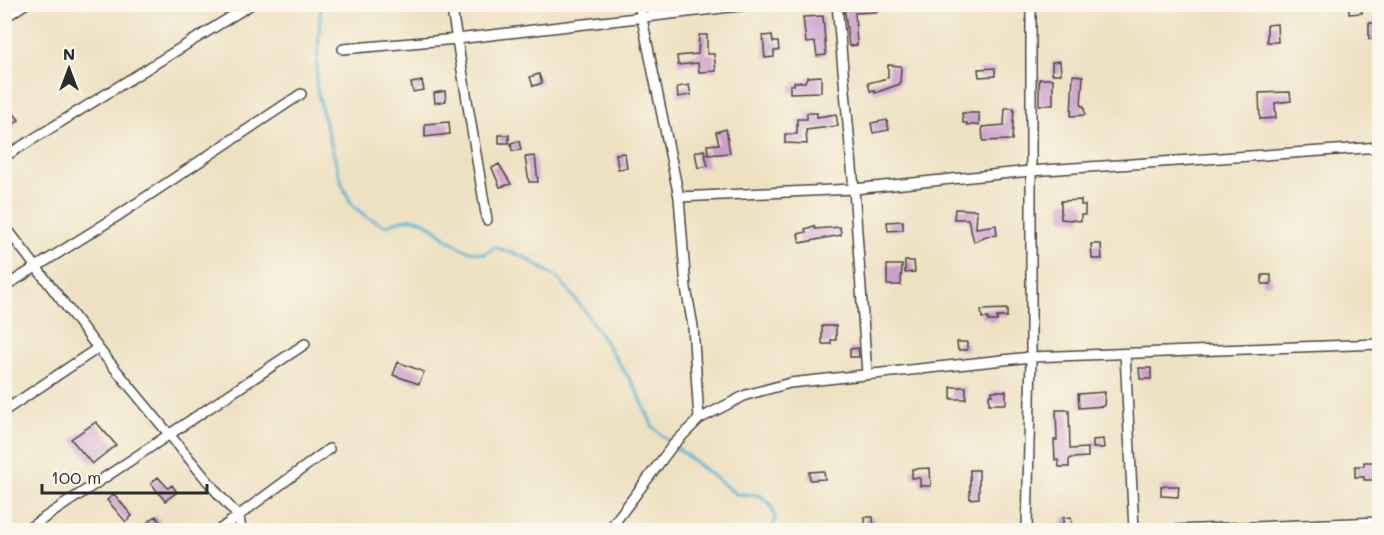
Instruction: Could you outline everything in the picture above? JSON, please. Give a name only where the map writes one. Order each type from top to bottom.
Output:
[{"type":"street","points":[[4,18],[25,4]]},
{"type":"street","points":[[4,157],[252,4]]},
{"type":"street","points":[[452,4],[487,220]]},
{"type":"street","points":[[639,4],[679,197],[686,288],[693,326],[699,418]]},
{"type":"street","points":[[343,49],[457,39],[756,4]]},
{"type":"street","points":[[837,4],[854,189],[867,374]]},
{"type":"street","points":[[1027,531],[1031,357],[1031,4]]},
{"type":"street","points":[[4,287],[116,217],[301,94]]},
{"type":"street","points":[[679,197],[854,189],[1030,171],[1380,147]]},
{"type":"street","points":[[4,225],[98,348],[239,516],[241,531]]},
{"type":"street","points":[[26,531],[305,344]]},
{"type":"street","points":[[609,531],[673,445],[699,418],[746,395],[790,382],[1031,357],[1380,344]]},
{"type":"street","points":[[4,411],[98,348]]},
{"type":"street","points":[[1125,354],[1134,531]]},
{"type":"street","points":[[219,531],[329,449]]},
{"type":"street","points":[[1174,531],[1380,522]]},
{"type":"building","points":[[844,4],[877,4],[877,12],[855,13],[857,45],[849,46]]},
{"type":"building","points":[[1349,4],[1362,4],[1362,13],[1349,14]]},
{"type":"building","points":[[823,16],[826,55],[817,56],[815,42],[806,43],[803,17]]},
{"type":"building","points":[[1369,23],[1380,23],[1380,39],[1369,39]]},
{"type":"building","points":[[1277,24],[1278,42],[1267,42],[1267,25]]},
{"type":"building","points":[[699,35],[707,35],[707,54],[714,54],[716,71],[699,72],[698,63],[678,65],[677,56],[698,54]]},
{"type":"building","points":[[772,35],[773,42],[778,42],[779,50],[774,51],[774,57],[765,58],[763,36]]},
{"type":"building","points":[[1060,61],[1061,74],[1052,74],[1052,62]]},
{"type":"building","points":[[888,65],[901,66],[900,84],[875,93],[874,90],[870,91],[868,83],[888,78]]},
{"type":"building","points":[[995,68],[995,76],[979,77],[978,69]]},
{"type":"building","points":[[539,74],[542,83],[533,86],[530,77]]},
{"type":"building","points":[[1073,75],[1083,76],[1081,106],[1084,106],[1085,115],[1071,116]]},
{"type":"building","points":[[821,76],[821,92],[790,93],[790,85],[794,85],[794,82],[805,82],[807,77]]},
{"type":"building","points":[[1039,79],[1053,79],[1053,105],[1039,105]]},
{"type":"building","points":[[422,81],[424,90],[413,92],[411,83]]},
{"type":"building","points":[[689,85],[691,95],[678,97],[677,87]]},
{"type":"building","points":[[445,91],[446,101],[435,103],[434,93]]},
{"type":"building","points":[[1290,92],[1291,101],[1275,103],[1276,118],[1260,119],[1259,93]]},
{"type":"building","points":[[1005,108],[1014,108],[1012,140],[983,141],[982,127],[1004,125]]},
{"type":"building","points":[[12,111],[19,120],[9,128],[4,122],[4,117]]},
{"type":"building","points":[[807,113],[817,113],[817,117],[836,114],[838,126],[806,130],[807,144],[785,143],[785,134],[797,134],[797,119],[807,119]]},
{"type":"building","points":[[962,113],[979,113],[979,125],[963,123]]},
{"type":"building","points":[[887,120],[889,130],[873,133],[871,123]]},
{"type":"building","points":[[449,122],[450,134],[425,137],[425,124]]},
{"type":"building","points":[[726,129],[730,153],[708,155],[707,145],[719,144],[716,132]]},
{"type":"building","points":[[499,135],[509,135],[509,143],[499,143]]},
{"type":"building","points":[[519,141],[521,150],[512,151],[511,143]]},
{"type":"building","points":[[704,150],[708,166],[698,168],[695,152]]},
{"type":"building","points":[[625,153],[627,168],[618,169],[616,154]]},
{"type":"building","points":[[535,156],[538,182],[529,182],[525,157]]},
{"type":"building","points":[[499,164],[511,184],[500,187],[492,168]]},
{"type":"building","points":[[1081,200],[1081,205],[1085,205],[1085,215],[1081,215],[1081,221],[1061,219],[1061,201]]},
{"type":"building","points":[[955,209],[977,210],[976,228],[996,225],[997,235],[986,236],[974,242],[968,219],[954,219]]},
{"type":"building","points":[[903,221],[903,230],[888,231],[887,222]]},
{"type":"building","points":[[814,226],[815,229],[840,227],[841,235],[800,243],[798,234]]},
{"type":"building","points":[[1091,244],[1101,244],[1102,259],[1092,259]]},
{"type":"building","points":[[905,261],[914,261],[915,272],[905,273]]},
{"type":"building","points":[[887,265],[902,265],[901,285],[887,285]]},
{"type":"building","points":[[1262,275],[1271,275],[1271,284],[1262,284]]},
{"type":"building","points":[[1007,309],[1007,317],[997,317],[997,321],[982,318],[981,310]]},
{"type":"building","points":[[822,326],[836,326],[836,340],[831,340],[831,344],[822,344]]},
{"type":"building","points":[[957,342],[967,342],[967,350],[958,350]]},
{"type":"building","points":[[858,348],[859,357],[850,357],[850,349]]},
{"type":"building","points":[[398,362],[424,372],[419,384],[393,375]]},
{"type":"building","points":[[1139,368],[1151,368],[1151,379],[1140,379]]},
{"type":"building","points":[[951,387],[966,387],[966,399],[951,399]]},
{"type":"building","points":[[992,391],[1006,391],[1006,404],[989,404],[989,395],[992,395]]},
{"type":"building","points":[[1105,392],[1104,406],[1079,408],[1078,394]]},
{"type":"building","points":[[1056,410],[1069,410],[1070,449],[1088,448],[1088,457],[1071,458],[1069,467],[1059,467],[1058,460],[1055,460]]},
{"type":"building","points":[[96,422],[116,445],[92,464],[71,439]]},
{"type":"building","points":[[1103,439],[1104,448],[1093,448],[1093,440]]},
{"type":"building","points":[[1364,462],[1380,462],[1380,480],[1364,480],[1364,477],[1355,477],[1355,466],[1364,466]]},
{"type":"building","points":[[930,468],[931,486],[920,486],[920,478],[912,478],[912,469]]},
{"type":"building","points":[[970,470],[979,470],[979,498],[970,499]]},
{"type":"building","points":[[824,471],[825,479],[810,480],[809,472]]},
{"type":"building","points":[[158,477],[168,488],[172,485],[177,492],[165,501],[151,483]]},
{"type":"building","points":[[1161,486],[1179,486],[1178,497],[1161,496]]},
{"type":"building","points":[[114,494],[132,516],[126,522],[107,500]]},
{"type":"building","points":[[156,516],[166,531],[148,531],[144,525]]},
{"type":"building","points":[[865,517],[873,517],[874,531],[865,531]]},
{"type":"building","points":[[1071,517],[1072,526],[1063,526],[1063,518]]},
{"type":"waterway","points":[[321,4],[316,83],[342,184],[352,205],[365,216],[386,226],[411,219],[420,220],[462,248],[485,254],[495,247],[524,257],[559,279],[584,310],[636,389],[653,427],[736,494],[759,495],[770,504],[775,516],[774,530]]}]
